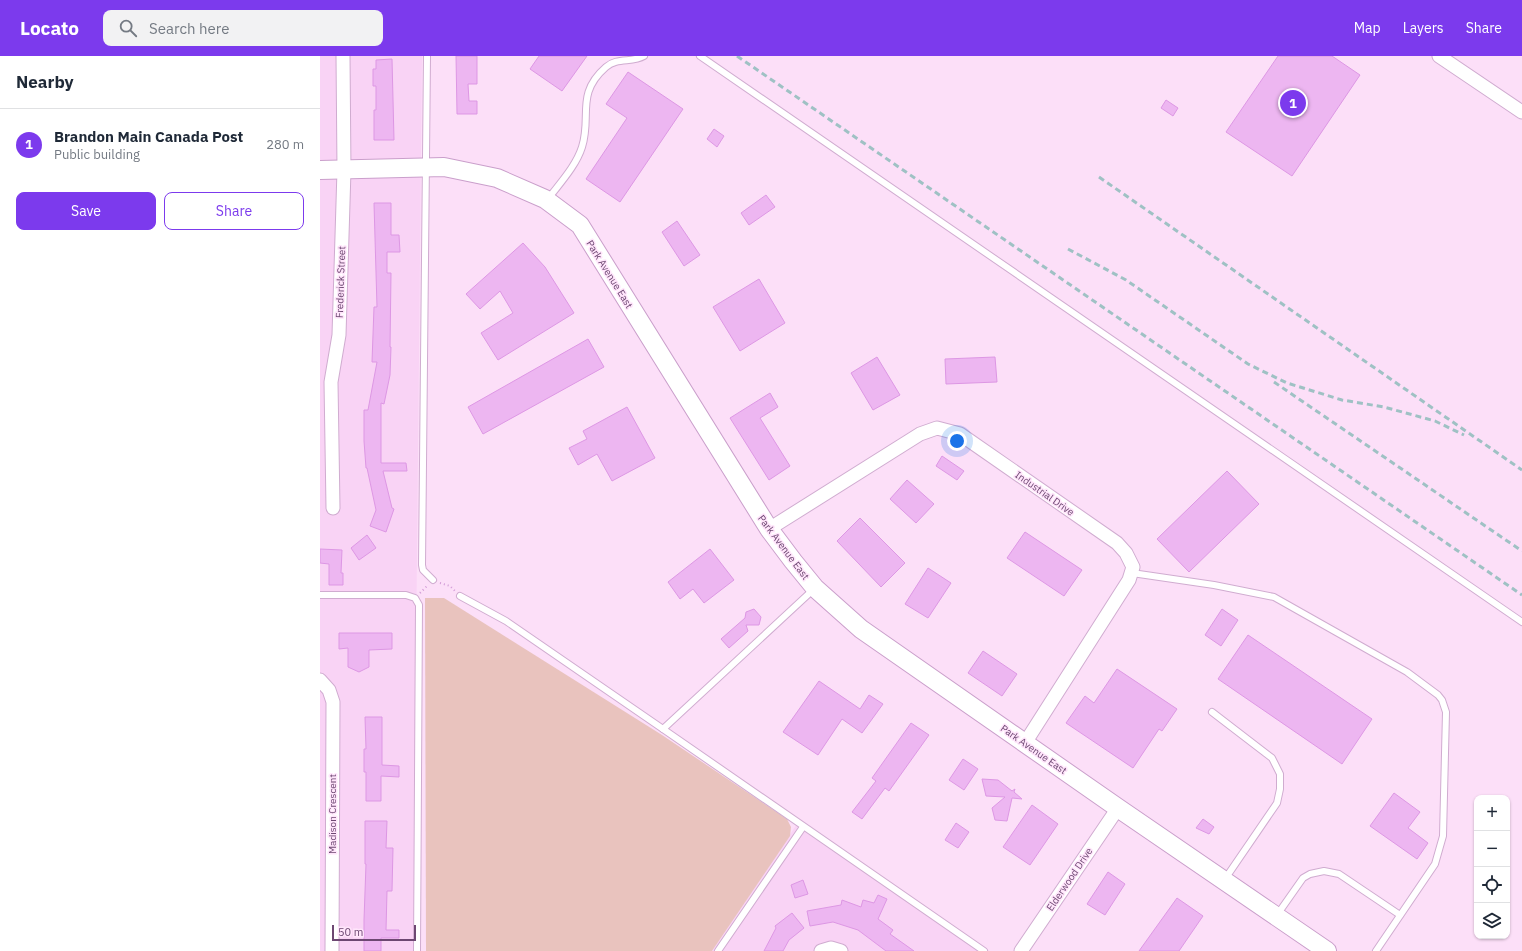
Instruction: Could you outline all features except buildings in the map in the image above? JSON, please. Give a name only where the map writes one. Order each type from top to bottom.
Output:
[{"type":"street","name":"Frederick Street","points":[[332,508],[326,382],[339,335],[344,170],[343,56]]},
{"type":"street","points":[[1439,56],[1522,112]]},
{"type":"street","name":"Park Avenue East","points":[[320,170],[444,167],[498,178],[547,201],[580,225],[769,529],[816,588],[862,629],[1118,808],[1327,951]]},
{"type":"street","name":"Industrial Drive","points":[[769,529],[920,434],[937,428],[960,434],[1117,543],[1126,553],[1133,567],[1132,573]]},
{"type":"street","points":[[1025,743],[1130,580],[1132,573]]},
{"type":"street","name":"Madison Crescent","points":[[320,680],[329,690],[333,702],[332,951]]},
{"type":"street","name":"Elderwood Drive","points":[[1021,951],[1118,808]]},
{"type":"street","points":[[821,951],[831,948],[841,951]]},
{"type":"lane","points":[[427,56],[422,565],[423,570],[433,580]]},
{"type":"lane","points":[[547,201],[569,171],[582,148],[585,129],[587,95],[594,81],[606,66],[618,60],[640,58],[644,56]]},
{"type":"lane","points":[[700,56],[1522,622]]},
{"type":"lane","points":[[1132,573],[1214,584],[1274,597],[1407,672],[1438,695],[1442,700],[1446,712],[1443,836],[1435,864],[1376,951]]},
{"type":"lane","points":[[663,729],[816,588]]},
{"type":"lane","points":[[320,595],[406,595],[415,598],[419,605],[417,951]]},
{"type":"lane","points":[[460,596],[506,621],[984,951]]},
{"type":"lane","points":[[1212,712],[1272,758],[1280,774],[1280,790],[1277,803],[1224,880]]},
{"type":"lane","points":[[718,951],[803,826]]},
{"type":"lane","points":[[1276,916],[1303,878],[1310,874],[1324,871],[1339,874],[1400,915]]},
{"type":"shaded area","points":[[320,56],[422,56],[413,951],[320,951]]},
{"type":"shaded area","points":[[425,598],[444,598],[662,735],[787,819],[791,827],[790,836],[712,951],[426,951]]},
{"type":"shaded area","points":[[797,824],[802,830],[980,951],[712,951]]},
{"type":"railway","points":[[737,56],[1522,595]]},
{"type":"railway","points":[[1099,177],[1522,470]]},
{"type":"railway","points":[[1068,249],[1126,280],[1248,364],[1287,383],[1342,400],[1384,407],[1435,421],[1464,435]]},
{"type":"railway","points":[[1274,382],[1522,551]]},
{"type":"place","name":"Brandon Main Canada Post","points":[[1293,103]]}]
